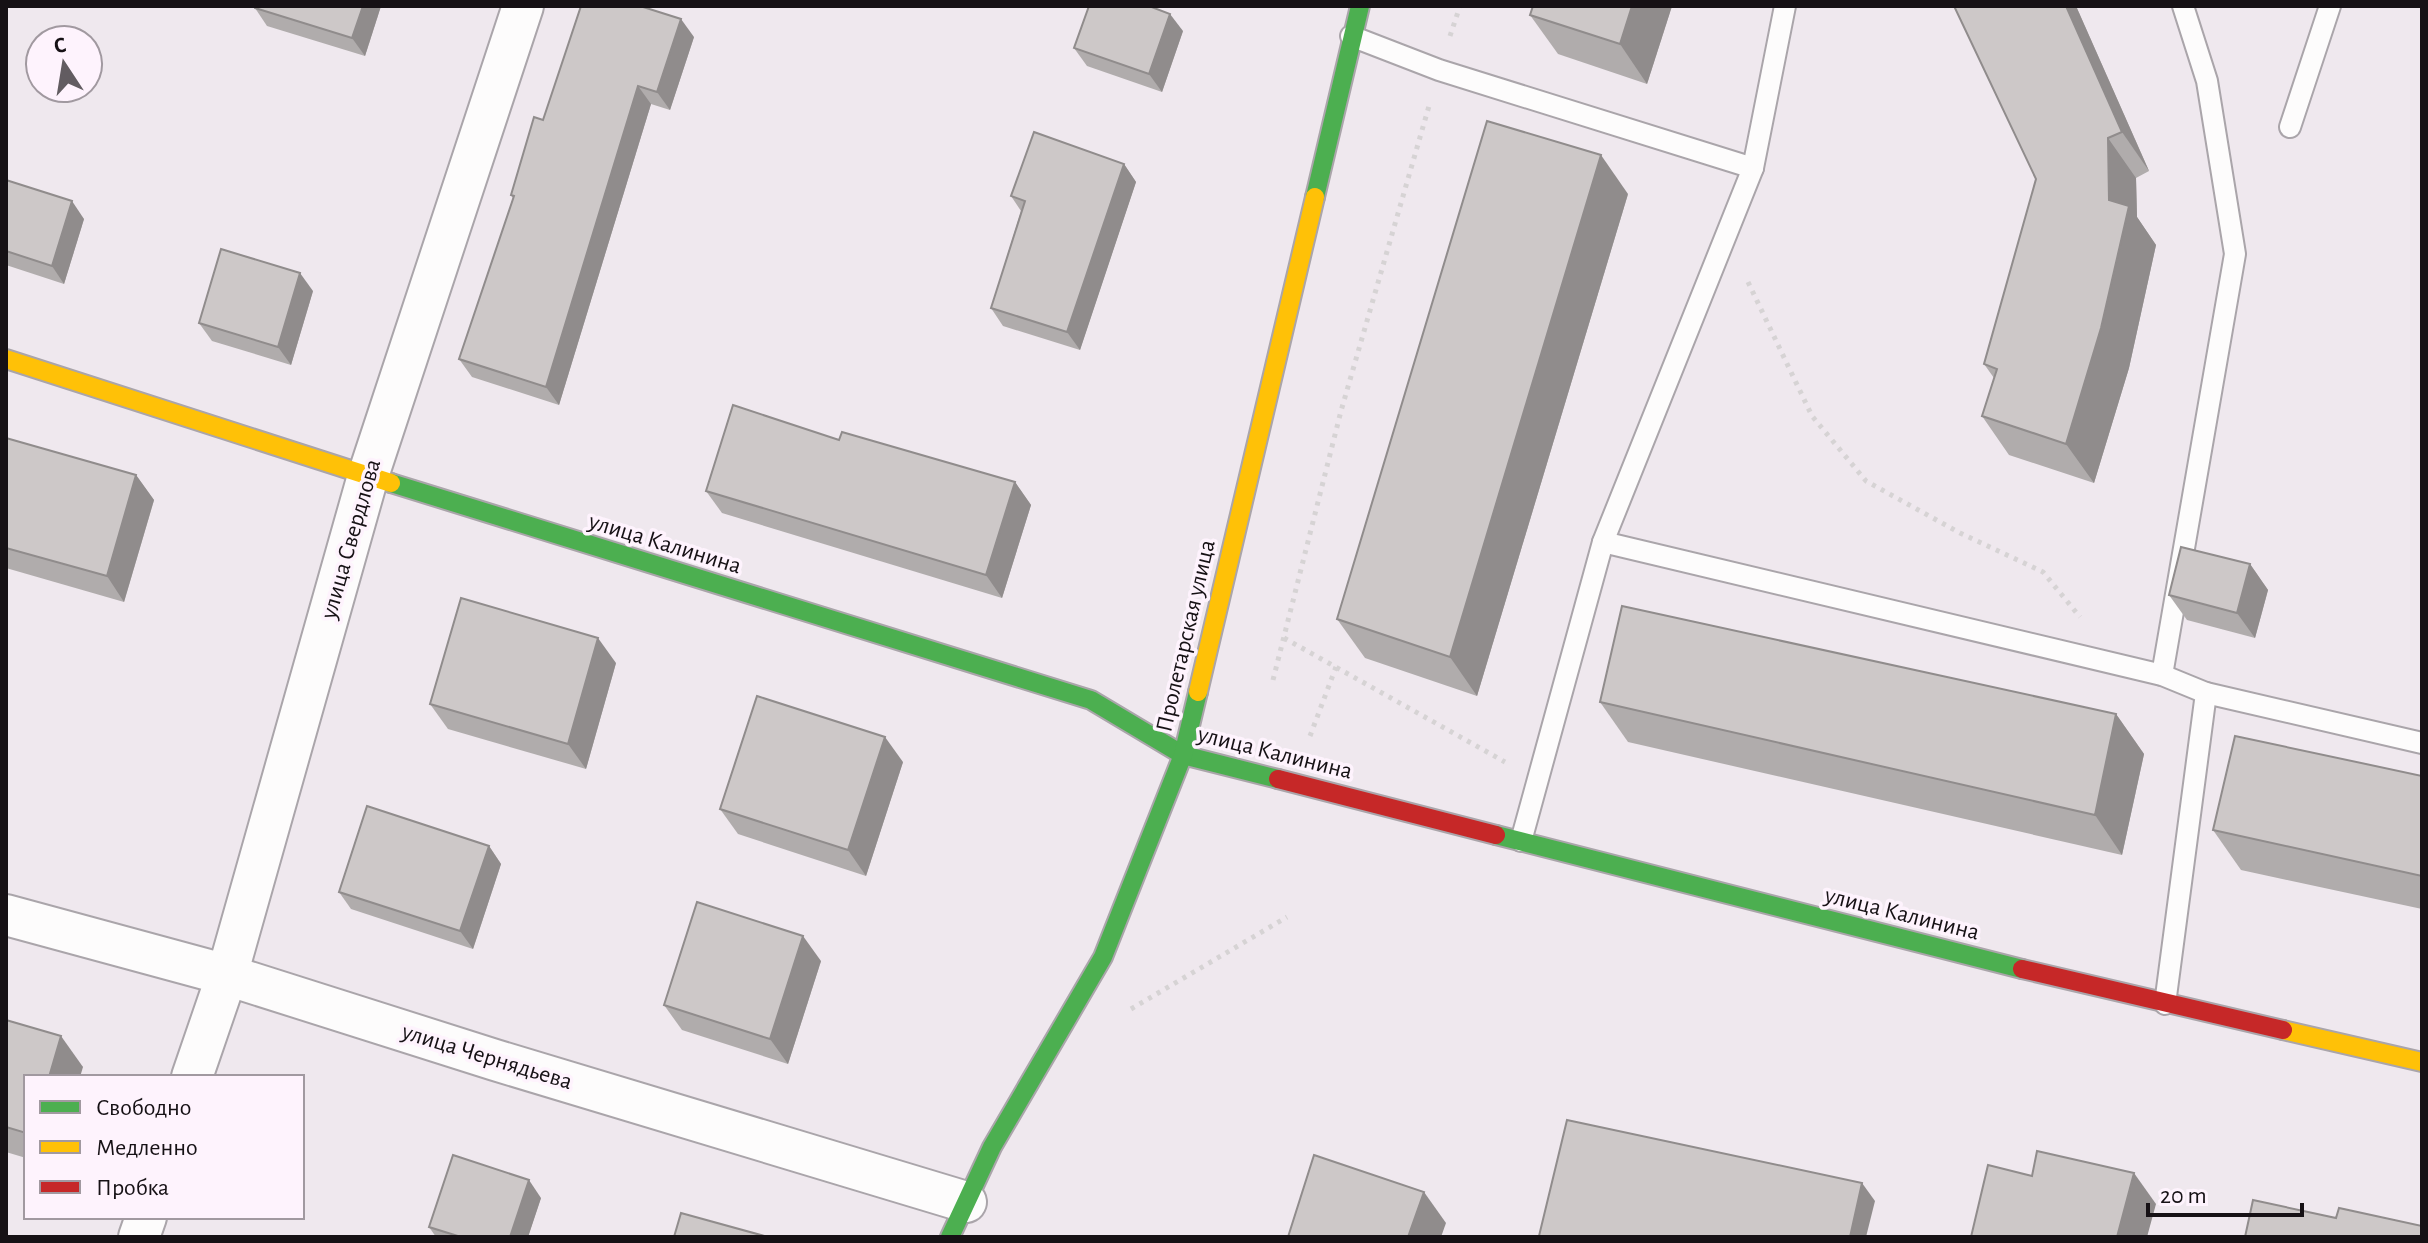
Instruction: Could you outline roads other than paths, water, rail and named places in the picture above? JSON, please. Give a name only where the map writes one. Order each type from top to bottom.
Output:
[{"type":"street","name":"улица Свердлова","points":[[193,1075],[227,975],[368,476],[523,6]]},
{"type":"street","name":"Пролетарская улица","points":[[958,1220],[992,1147],[1103,957],[1183,755],[1360,6]]},
{"type":"street","name":"улица Калинина","points":[[6,359],[368,476],[1091,700],[1183,755],[2165,1004],[2422,1062]]},
{"type":"street","name":"улица Чернядьева","points":[[6,915],[227,975],[480,1056],[958,1220]]},
{"type":"lane","points":[[1521,841],[1603,542],[1753,168],[1785,6]]},
{"type":"lane","points":[[2162,675],[2235,254],[2207,81],[2183,6]]},
{"type":"lane","points":[[2290,127],[2330,6]]},
{"type":"lane","points":[[1351,36],[1439,70],[1753,168]]},
{"type":"lane","points":[[1603,542],[2162,675],[2206,693],[2422,743]]},
{"type":"lane","points":[[2165,1004],[2206,693]]}]
